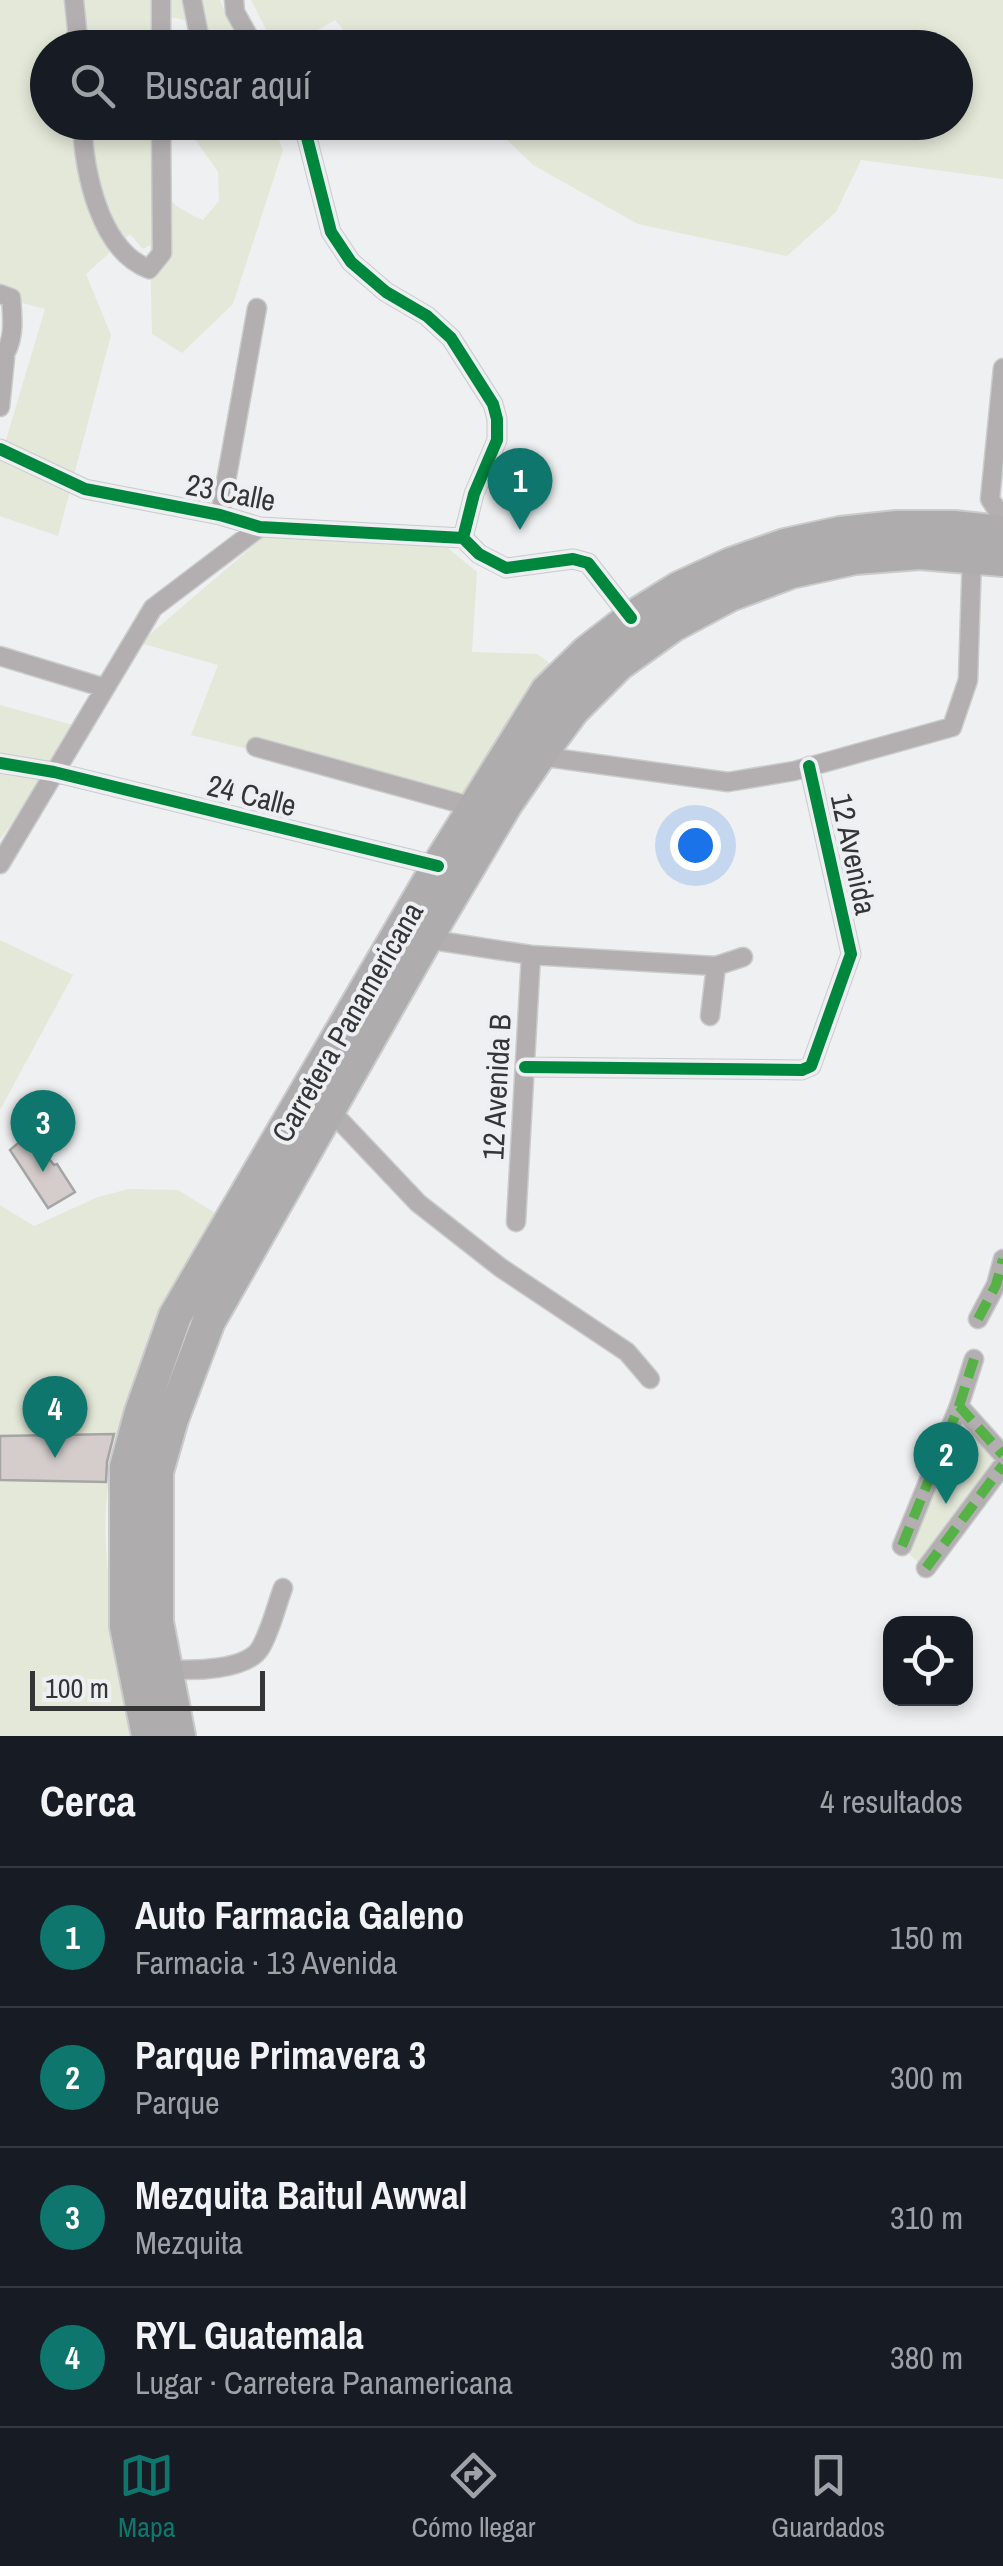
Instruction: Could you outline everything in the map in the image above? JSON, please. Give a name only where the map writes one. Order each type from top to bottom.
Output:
[{"type":"highway","name":"Carretera Panamericana","points":[[148,1736],[126,1626],[126,1466],[176,1316],[438,866],[547,690],[631,618],[679,588],[785,545],[840,533],[897,527],[1003,532]]},
{"type":"highway","name":"Carretera Panamericana","points":[[179,1736],[158,1622],[157,1472],[162,1454],[209,1322],[506,804],[572,710],[619,664],[672,626],[730,595],[791,572],[855,558],[920,552],[987,558]]},
{"type":"street","points":[[74,0],[77,30]]},
{"type":"street","points":[[160,0],[161,30]]},
{"type":"street","points":[[192,0],[198,30]]},
{"type":"street","points":[[234,0],[235,12],[246,30]]},
{"type":"street","points":[[83,140],[83,154],[105,224],[130,262],[149,270],[162,253],[162,140]]},
{"type":"street","points":[[308,140],[332,232],[350,262],[452,338],[498,419],[498,440],[474,494],[463,538],[478,554],[506,568],[573,559],[588,563],[631,618]]},
{"type":"street","points":[[0,408],[2,360],[14,330],[6,296]]},
{"type":"street","points":[[220,515],[257,308]]},
{"type":"street","points":[[1003,368],[990,498],[996,510],[1003,513]]},
{"type":"street","name":"23 Calle","points":[[0,449],[85,490],[220,515],[260,527],[463,538]]},
{"type":"street","points":[[0,864],[153,608],[260,527]]},
{"type":"street","points":[[539,756],[728,782],[809,766],[952,727],[968,680],[987,558]]},
{"type":"street","points":[[0,656],[105,688]]},
{"type":"street","points":[[256,747],[473,808]]},
{"type":"street","name":"24 Calle","points":[[0,763],[54,772],[438,866]]},
{"type":"street","name":"12 Avenida","points":[[525,1067],[802,1070],[811,1066],[850,954],[809,766]]},
{"type":"street","points":[[426,940],[531,955],[716,966],[742,958]]},
{"type":"street","name":"12 Avenida B","points":[[516,1222],[531,955]]},
{"type":"street","points":[[710,1016],[716,966]]},
{"type":"street","points":[[329,1109],[418,1203],[501,1268],[627,1352],[650,1379]]},
{"type":"street","points":[[978,1319],[999,1289],[1003,1259]]},
{"type":"street","points":[[902,1546],[974,1359]]},
{"type":"street","points":[[959,1406],[1003,1455]]},
{"type":"street","points":[[926,1568],[1003,1465]]},
{"type":"street","points":[[166,1669],[190,1670],[244,1662],[260,1650],[283,1588]]},
{"type":"green space","points":[[0,0],[220,0],[233,30],[199,30],[179,19],[162,17],[159,30],[30,30],[30,140],[154,140],[156,169],[164,193],[186,212],[203,220],[219,201],[218,172],[196,140],[279,140],[283,150],[233,304],[182,353],[152,334],[150,245],[143,249],[130,234],[86,274],[111,335],[58,536],[0,516],[0,460],[45,309],[0,297]]},
{"type":"green space","points":[[251,0],[1003,0],[1003,179],[861,160],[836,212],[787,256],[638,224],[533,165],[507,140],[973,140],[973,30],[344,30],[335,20],[318,30],[266,30]]},
{"type":"green space","points":[[266,535],[448,548],[477,572],[472,652],[537,654],[555,667],[458,801],[191,735],[218,665],[140,643]]},
{"type":"green space","points":[[0,705],[84,728],[0,839]]},
{"type":"green space","points":[[0,940],[73,975],[0,1110]]},
{"type":"green space","points":[[129,1189],[178,1190],[215,1213],[147,1356],[120,1430],[111,1468],[106,1507],[107,1561],[132,1736],[0,1736],[0,1205],[34,1226],[98,1197]]},
{"type":"green space","points":[[961,1414],[1002,1460],[923,1567],[903,1548]]},
{"type":"building","points":[[32,1138],[57,1164],[75,1192],[48,1208],[10,1150],[23,1139],[26,1143]]},
{"type":"building","points":[[114,1434],[106,1482],[0,1480],[0,1436]]},
{"type":"marked path","points":[[978,1319],[996,1285],[1003,1259]]},
{"type":"marked path","points":[[959,1406],[974,1359]]},
{"type":"marked path","points":[[902,1546],[959,1406],[1003,1455]]},
{"type":"marked path","points":[[926,1568],[1003,1465]]},
{"type":"cycle path","points":[[308,140],[331,232],[351,262],[451,338],[493,404],[497,440],[474,494],[463,538],[479,554],[506,568],[573,559],[588,563],[631,618]]},
{"type":"cycle path","points":[[0,449],[85,489],[220,515],[260,527],[463,538]]},
{"type":"cycle path","points":[[0,763],[54,772],[438,866]]},
{"type":"cycle path","points":[[525,1067],[802,1070],[811,1066],[851,954],[809,766]]},
{"type":"place","name":"Auto Farmacia Galeno","points":[[520,530]]},
{"type":"place","name":"Mezquita Baitul Awwal","points":[[43,1172]]},
{"type":"place","name":"RYL Guatemala","points":[[55,1458]]},
{"type":"place","name":"Parque Primavera 3","points":[[946,1504]]}]
